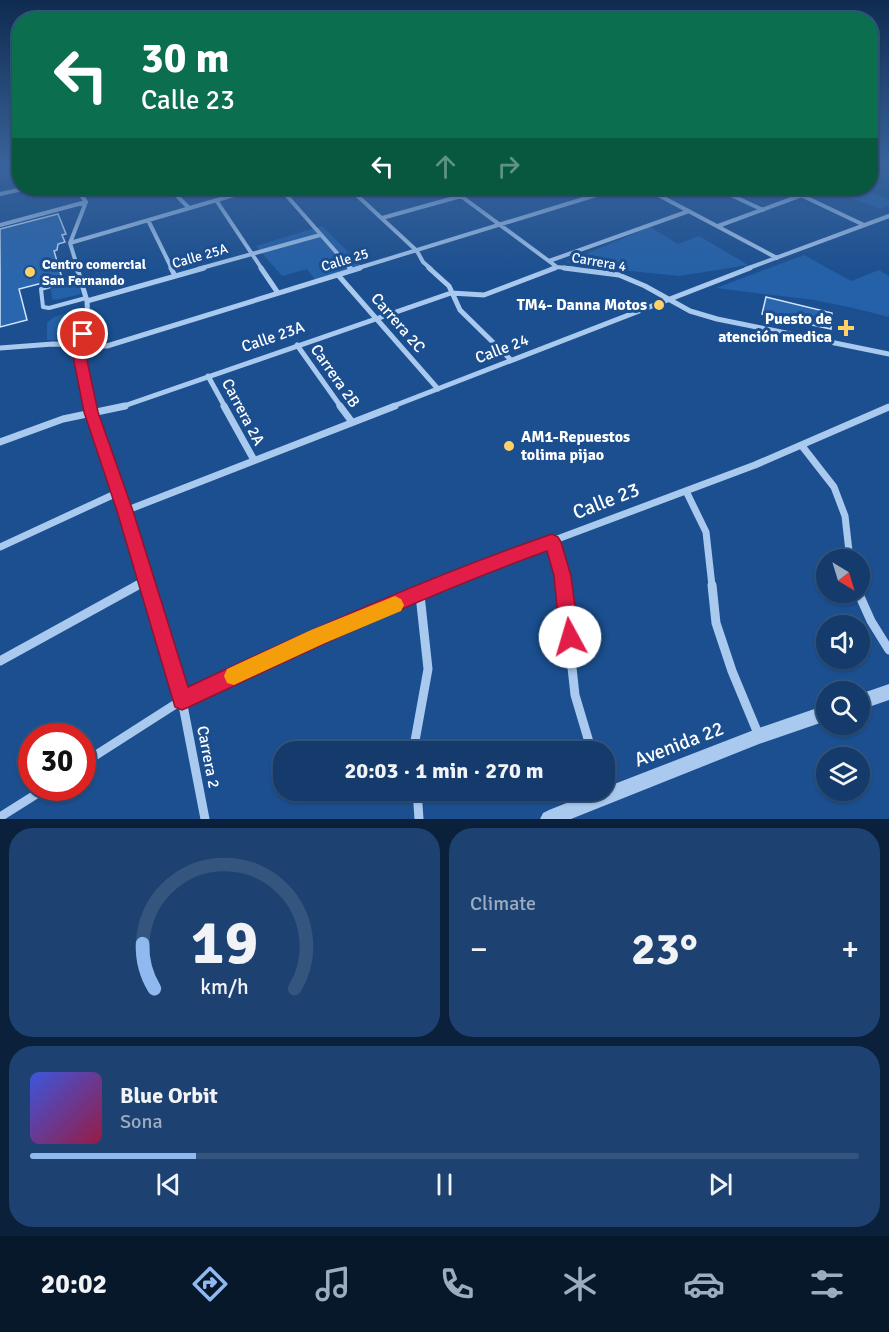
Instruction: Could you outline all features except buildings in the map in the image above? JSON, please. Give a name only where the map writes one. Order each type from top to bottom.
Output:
[{"type":"street","points":[[182,201],[189,208]]},
{"type":"street","points":[[70,243],[212,201]]},
{"type":"street","points":[[217,201],[278,293]]},
{"type":"street","points":[[291,201],[352,270]]},
{"type":"street","points":[[363,201],[417,250],[423,262],[449,286],[460,310],[511,360]]},
{"type":"street","points":[[382,218],[440,201]]},
{"type":"street","points":[[469,201],[557,267]]},
{"type":"street","name":"Calle 25","points":[[0,348],[53,344],[107,346],[572,201]]},
{"type":"street","points":[[670,201],[777,258]]},
{"type":"street","points":[[744,201],[763,210]]},
{"type":"street","points":[[718,226],[786,201]]},
{"type":"street","points":[[815,201],[864,225]]},
{"type":"street","points":[[0,225],[86,202],[70,243],[86,299],[88,323],[78,346]]},
{"type":"street","points":[[549,261],[689,211]]},
{"type":"street","name":"Calle 24","points":[[125,511],[667,299],[889,216]]},
{"type":"street","points":[[148,220],[175,276]]},
{"type":"street","name":"Calle 25A","points":[[86,299],[320,235]]},
{"type":"street","name":"Calle 23A","points":[[0,442],[63,419],[121,407],[451,293],[484,295],[557,267]]},
{"type":"street","name":"Carrera 4","points":[[557,267],[619,276],[645,286],[690,311],[717,319],[889,354]]},
{"type":"street","name":"Carrera 2C","points":[[338,275],[438,388]]},
{"type":"street","name":"Carrera 2B","points":[[297,345],[352,422]]},
{"type":"street","name":"Carrera 2","points":[[78,346],[91,412],[125,511],[182,700],[205,819]]},
{"type":"street","name":"Carrera 2A","points":[[208,376],[254,460]]},
{"type":"street","name":"Calle 23","points":[[96,755],[182,700],[318,636],[504,559],[802,446],[889,407]]},
{"type":"street","points":[[802,446],[834,487],[844,516],[848,549]]},
{"type":"street","points":[[686,491],[706,532],[716,623],[732,671],[759,736]]},
{"type":"street","points":[[0,547],[117,493]]},
{"type":"street","points":[[552,542],[562,576],[575,695],[589,741]]},
{"type":"street","points":[[0,661],[145,581]]},
{"type":"street","points":[[415,741],[428,669],[420,595]]},
{"type":"street","points":[[863,603],[870,621],[889,650]]},
{"type":"street","points":[[870,699],[889,692]]},
{"type":"street","name":"Avenida 22","points":[[615,789],[816,716]]},
{"type":"street","points":[[0,817],[25,801]]},
{"type":"street","points":[[418,801],[419,819]]},
{"type":"street","name":"Avenida 22","points":[[549,819],[588,801]]},
{"type":"lane","points":[[80,277],[41,289],[44,307],[50,308],[86,299]]},
{"type":"shaded area","points":[[860,201],[889,201],[889,206],[879,209]]},
{"type":"shaded area","points":[[322,226],[362,266],[316,281],[307,269],[282,276],[256,246]]},
{"type":"shaded area","points":[[650,227],[678,244],[699,236],[748,265],[679,276],[566,262]]},
{"type":"shaded area","points":[[804,255],[851,281],[879,270],[889,276],[889,317],[814,300],[716,288]]},
{"type":"shaded area","points":[[78,282],[81,294],[52,299],[51,289]]},
{"type":"shaded area","points":[[81,310],[81,324],[73,341],[47,340],[47,323],[54,317]]},
{"type":"slow traffic","points":[[234,676],[318,636],[395,605]]},
{"type":"place","name":"Centro comercial San Fernando","points":[[30,272]]},
{"type":"place","name":"TM4- Danna Motos","points":[[659,305]]},
{"type":"place","name":"Puesto de atención medica","points":[[846,328]]},
{"type":"place","name":"AM1-Repuestos tolima pijao","points":[[509,446]]},
{"type":"route","points":[[83,334],[78,346],[91,412],[125,511],[182,700],[318,636],[504,559],[552,542],[562,576],[570,637]]}]
